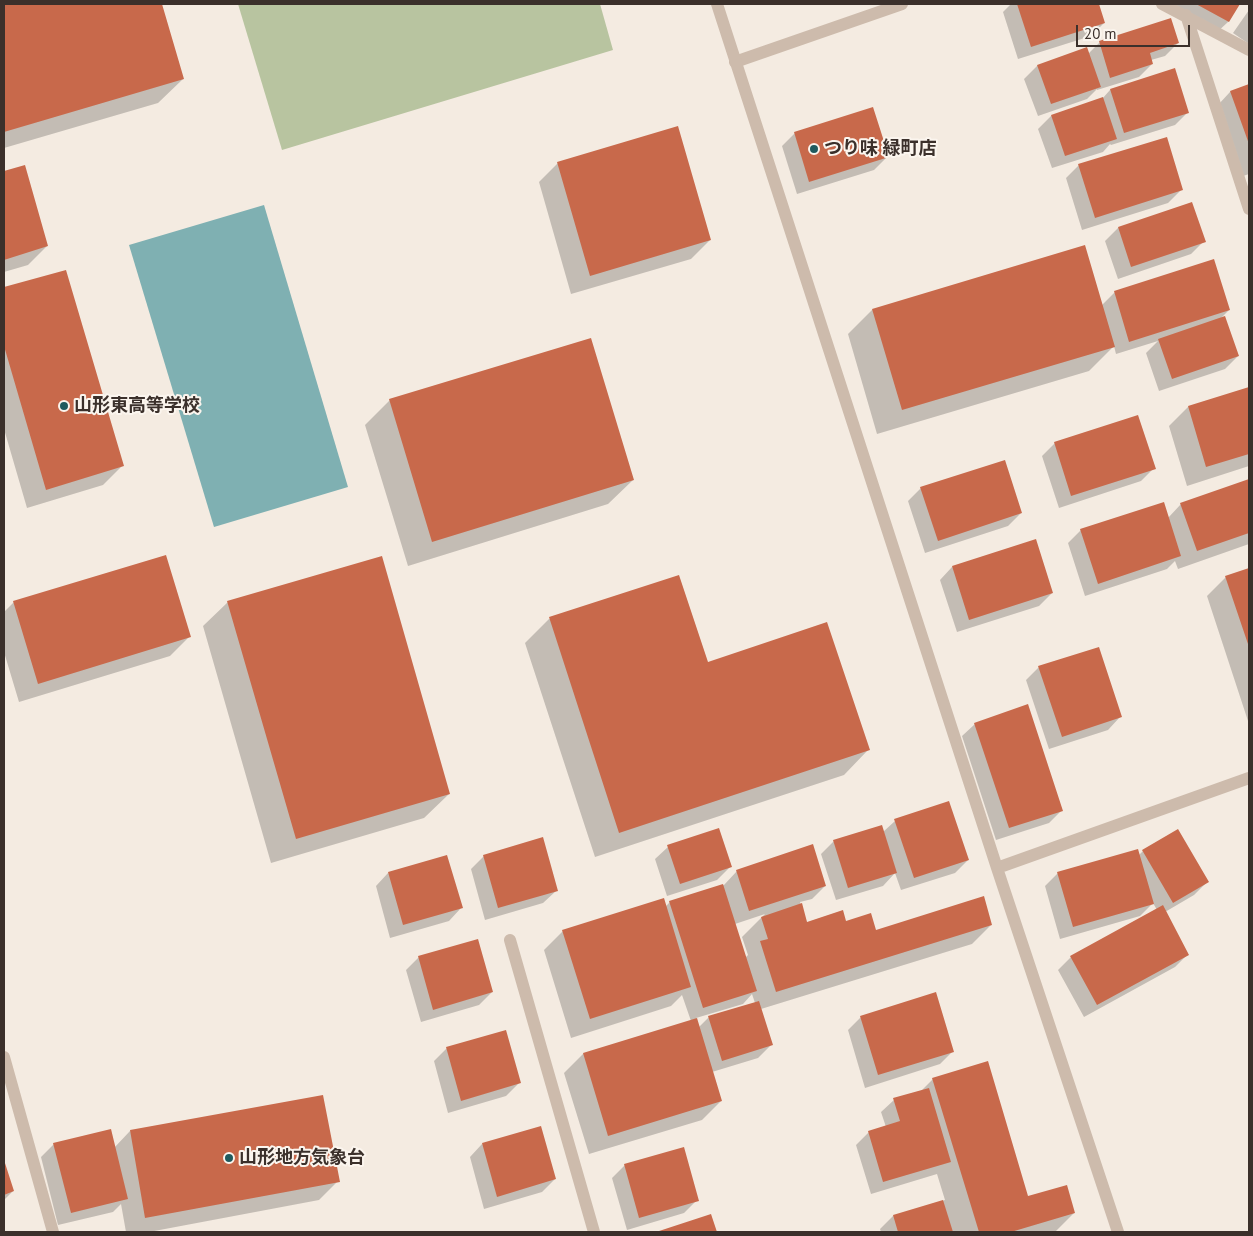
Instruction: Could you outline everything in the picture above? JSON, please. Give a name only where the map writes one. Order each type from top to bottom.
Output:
[{"type":"street","points":[[716,4],[997,868],[1118,1232]]},
{"type":"street","points":[[735,62],[902,4]]},
{"type":"street","points":[[1162,4],[1249,50]]},
{"type":"street","points":[[1186,15],[1249,209]]},
{"type":"street","points":[[997,868],[1249,778]]},
{"type":"street","points":[[510,940],[594,1232]]},
{"type":"street","points":[[4,1058],[53,1232]]},
{"type":"green space","points":[[238,4],[600,4],[613,50],[282,150]]},
{"type":"water","points":[[264,205],[348,487],[214,527],[129,245]]},
{"type":"building","points":[[4,4],[162,4],[184,79],[4,132]]},
{"type":"building","points":[[1017,4],[1099,4],[1105,23],[1031,47]]},
{"type":"building","points":[[1196,4],[1240,4],[1229,22]]},
{"type":"building","points":[[1171,18],[1179,43],[1150,53],[1153,64],[1110,78],[1099,41]]},
{"type":"building","points":[[1087,47],[1101,87],[1051,104],[1037,65]]},
{"type":"building","points":[[1175,68],[1189,113],[1124,133],[1110,89]]},
{"type":"building","points":[[1249,84],[1249,144],[1230,91]]},
{"type":"building","points":[[1103,97],[1117,139],[1065,156],[1051,115]]},
{"type":"building","points":[[873,107],[889,157],[809,182],[794,132]]},
{"type":"building","points":[[678,126],[711,240],[590,276],[557,162]]},
{"type":"building","points":[[1167,137],[1183,190],[1095,218],[1078,164]]},
{"type":"building","points":[[25,165],[48,246],[4,260],[4,171]]},
{"type":"building","points":[[1192,202],[1206,242],[1131,267],[1118,227]]},
{"type":"building","points":[[1085,245],[1115,347],[902,410],[872,309]]},
{"type":"building","points":[[1214,259],[1230,310],[1129,342],[1114,291]]},
{"type":"building","name":"山形東高等学校","points":[[66,270],[124,466],[46,490],[4,346],[4,287]]},
{"type":"building","points":[[1225,316],[1239,356],[1172,379],[1158,339]]},
{"type":"building","points":[[591,338],[634,480],[432,542],[389,399]]},
{"type":"building","points":[[1249,387],[1249,454],[1206,467],[1188,406]]},
{"type":"building","points":[[1138,415],[1156,469],[1071,496],[1054,442]]},
{"type":"building","points":[[1005,460],[1022,513],[938,541],[920,487]]},
{"type":"building","points":[[1249,479],[1249,533],[1197,551],[1180,503]]},
{"type":"building","points":[[1164,502],[1181,556],[1098,584],[1080,529]]},
{"type":"building","points":[[1036,539],[1053,593],[969,620],[952,566]]},
{"type":"building","points":[[166,555],[191,637],[38,684],[13,601]]},
{"type":"building","points":[[382,556],[450,794],[296,839],[227,601]]},
{"type":"building","points":[[1249,568],[1249,647],[1225,576]]},
{"type":"building","points":[[679,575],[708,662],[827,622],[870,750],[619,833],[549,617]]},
{"type":"building","points":[[1099,647],[1122,717],[1062,737],[1038,666]]},
{"type":"building","points":[[1028,704],[1063,811],[1009,828],[974,723]]},
{"type":"building","points":[[949,801],[969,860],[914,878],[894,819]]},
{"type":"building","points":[[882,825],[897,873],[848,888],[833,840]]},
{"type":"building","points":[[719,828],[732,867],[680,884],[667,845]]},
{"type":"building","points":[[1178,829],[1209,882],[1173,903],[1142,850]]},
{"type":"building","points":[[543,837],[558,891],[498,908],[483,855]]},
{"type":"building","points":[[813,844],[826,886],[749,911],[736,870]]},
{"type":"building","points":[[1138,849],[1154,904],[1073,927],[1057,872]]},
{"type":"building","points":[[447,855],[463,908],[403,925],[388,872]]},
{"type":"building","points":[[723,884],[757,991],[703,1008],[669,901]]},
{"type":"building","points":[[984,896],[992,925],[776,992],[760,941],[768,939],[761,917],[802,903],[807,922],[843,910],[846,921],[871,913],[876,930]]},
{"type":"building","points":[[664,898],[691,987],[590,1019],[562,930]]},
{"type":"building","points":[[1163,905],[1189,955],[1097,1005],[1070,956]]},
{"type":"building","points":[[478,939],[493,992],[433,1010],[418,956]]},
{"type":"building","points":[[936,992],[954,1052],[878,1075],[860,1016]]},
{"type":"building","points":[[759,1001],[773,1045],[722,1061],[708,1016]]},
{"type":"building","points":[[697,1018],[722,1101],[608,1136],[583,1053]]},
{"type":"building","points":[[506,1030],[521,1083],[461,1101],[446,1047]]},
{"type":"building","points":[[988,1061],[1028,1196],[1067,1185],[1075,1213],[1011,1232],[979,1232],[932,1078]]},
{"type":"building","points":[[929,1088],[951,1162],[883,1182],[868,1131],[900,1121],[893,1098]]},
{"type":"building","points":[[323,1095],[340,1182],[145,1218],[130,1130]]},
{"type":"building","points":[[541,1126],[556,1179],[497,1197],[482,1143]]},
{"type":"building","points":[[111,1129],[128,1199],[71,1213],[53,1143]]},
{"type":"building","points":[[684,1147],[699,1201],[639,1218],[624,1164]]},
{"type":"building","points":[[4,1160],[14,1191],[4,1195]]},
{"type":"building","points":[[943,1200],[953,1232],[898,1232],[893,1215]]},
{"type":"building","points":[[711,1214],[717,1232],[656,1232]]},
{"type":"place","name":"つり味 緑町店","points":[[814,149]]},
{"type":"place","name":"山形東高等学校","points":[[64,406]]},
{"type":"place","name":"山形地方気象台","points":[[229,1158]]}]
